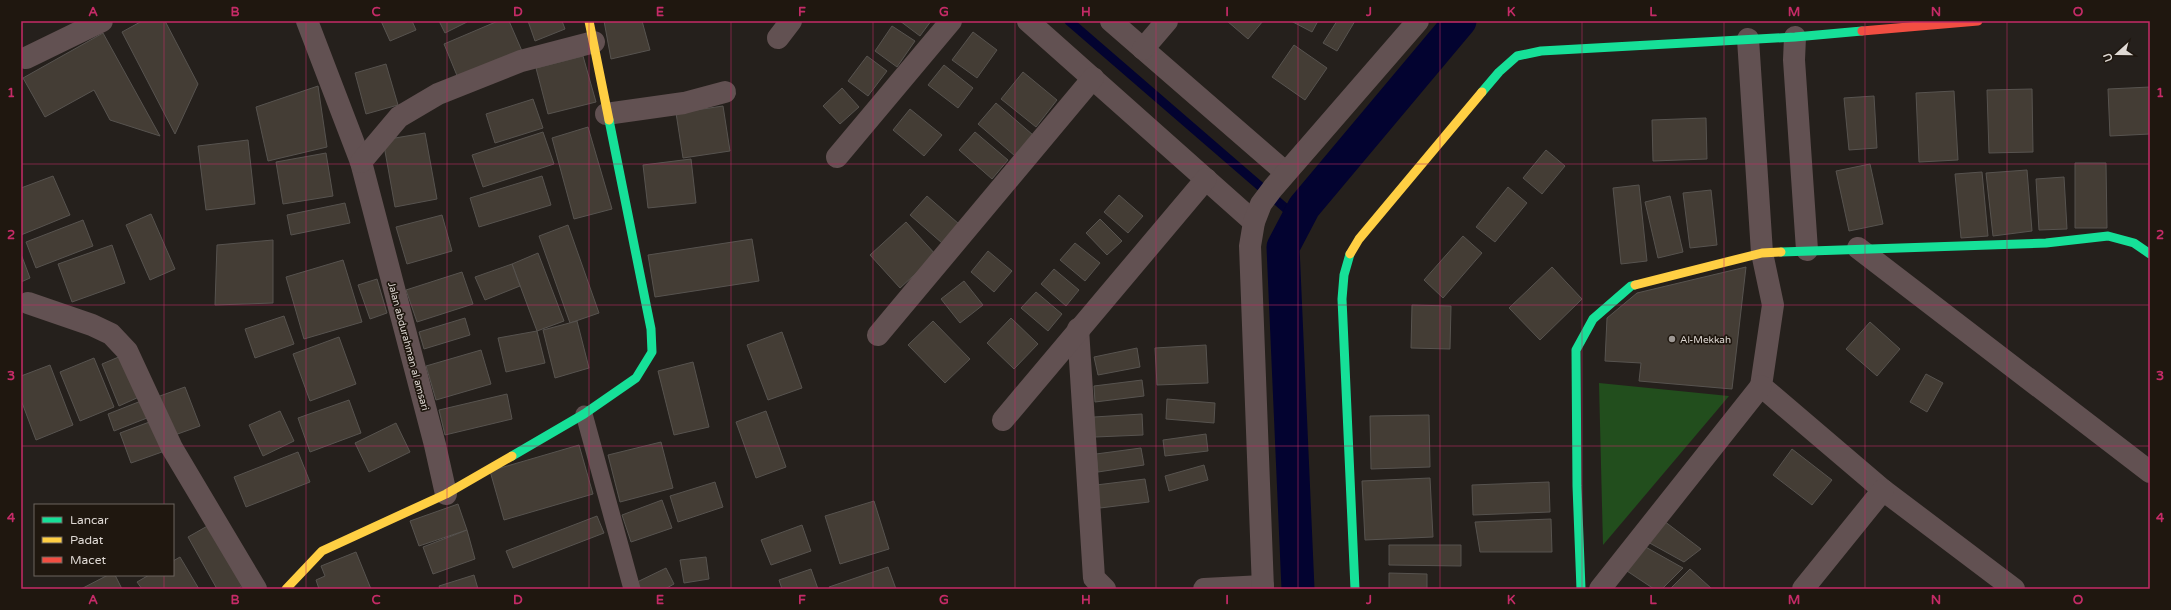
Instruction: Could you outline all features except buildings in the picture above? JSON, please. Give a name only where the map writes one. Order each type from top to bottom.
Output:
[{"type":"street","points":[[26,58],[102,21]]},
{"type":"street","name":"Jalan abdurahman al amsari","points":[[307,21],[361,162],[435,445],[446,494]]},
{"type":"street","points":[[286,589],[302,570],[322,551],[446,494],[584,414],[636,378],[652,352],[651,329],[606,114],[589,21]]},
{"type":"street","points":[[778,38],[791,21]]},
{"type":"street","points":[[837,157],[951,21]]},
{"type":"street","points":[[1028,21],[1254,222]]},
{"type":"street","points":[[1111,21],[1285,172]]},
{"type":"street","points":[[1143,49],[1166,21]]},
{"type":"street","points":[[1204,589],[1263,588],[1250,246],[1254,222],[1261,204],[1285,172],[1418,21]]},
{"type":"street","points":[[1355,589],[1342,300],[1343,277],[1348,256],[1359,239],[1500,72],[1517,56],[1540,51],[1795,36],[1978,21]]},
{"type":"street","points":[[1795,36],[1794,60],[1808,250]]},
{"type":"street","points":[[1600,589],[1760,386],[1773,305],[1762,253],[1748,39]]},
{"type":"street","points":[[361,162],[399,117],[438,94],[521,61],[594,42]]},
{"type":"street","points":[[878,335],[1093,78]]},
{"type":"street","points":[[606,114],[684,103],[725,92]]},
{"type":"street","points":[[1003,420],[1078,329],[1206,179]]},
{"type":"street","points":[[1581,589],[1577,486],[1576,350],[1592,319],[1631,286],[1762,253],[1808,250],[2046,243],[2108,236],[2134,243],[2150,254]]},
{"type":"street","points":[[1858,248],[2150,472]]},
{"type":"street","points":[[28,303],[92,325],[111,334],[127,351],[166,437],[256,589]]},
{"type":"street","points":[[1078,329],[1094,578],[1105,589]]},
{"type":"street","points":[[1760,386],[1883,490],[2014,589]]},
{"type":"street","points":[[1803,589],[1883,490]]},
{"type":"lane","points":[[584,414],[632,589]]},
{"type":"green space","points":[[1599,383],[1729,396],[1603,545]]},
{"type":"waterway","points":[[1069,21],[1298,219]]},
{"type":"waterway","points":[[1298,589],[1283,247],[1304,207],[1460,21]]},
{"type":"traffic: fast","points":[[1482,92],[1499,72],[1517,56],[1541,51],[1795,37],[1862,31]]},
{"type":"traffic: fast","points":[[512,456],[584,414],[636,378],[652,352],[651,329],[609,120]]},
{"type":"traffic: fast","points":[[1781,252],[2046,243],[2108,236],[2134,243],[2150,254]]},
{"type":"traffic: fast","points":[[1350,254],[1344,275],[1342,299],[1355,589]]},
{"type":"traffic: fast","points":[[1581,589],[1577,486],[1576,350],[1593,319],[1631,286],[1635,285]]},
{"type":"traffic: slow","points":[[589,21],[609,120]]},
{"type":"traffic: slow","points":[[1350,254],[1359,239],[1482,92]]},
{"type":"traffic: slow","points":[[1635,285],[1762,253],[1781,252]]},
{"type":"traffic: slow","points":[[286,589],[322,551],[446,494],[512,456]]},
{"type":"traffic: jam","points":[[1862,31],[1978,21]]},
{"type":"place","name":"Al-Mekkah","points":[[1672,339]]}]
